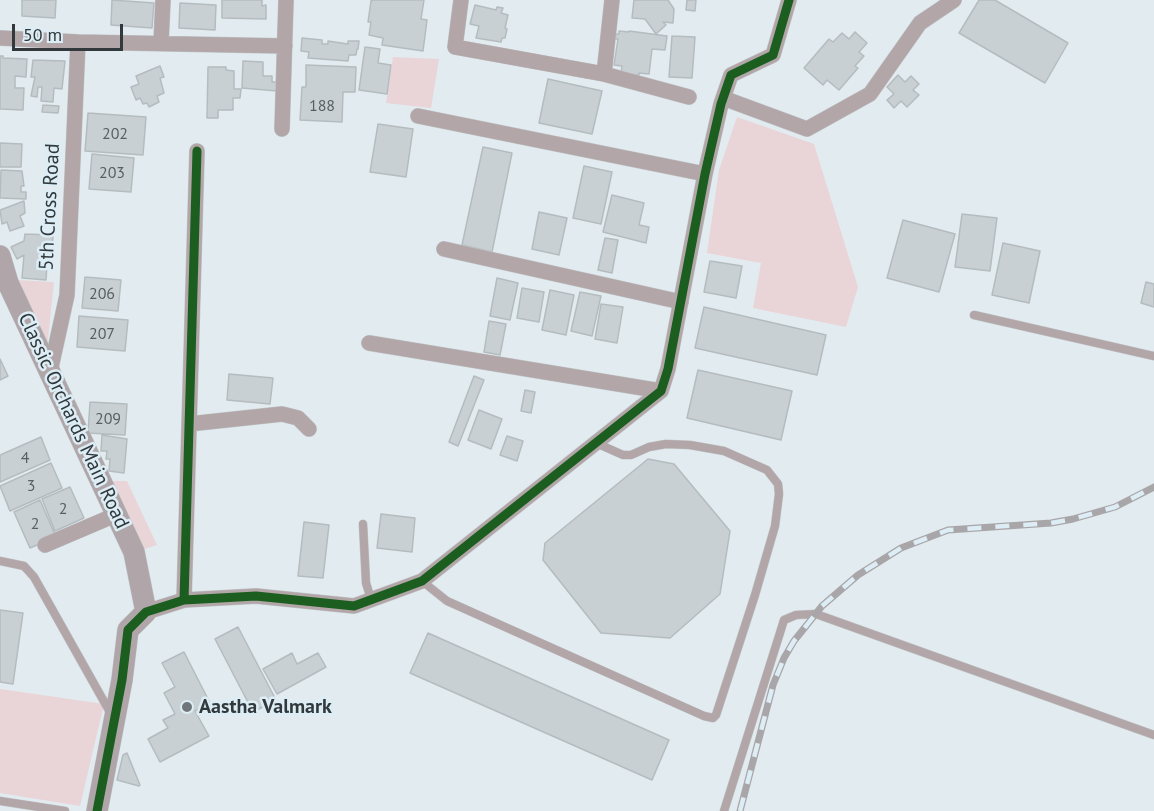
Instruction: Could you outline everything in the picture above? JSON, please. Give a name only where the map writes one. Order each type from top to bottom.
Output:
[{"type":"street","points":[[161,43],[163,0]]},
{"type":"street","points":[[282,129],[286,0]]},
{"type":"street","points":[[461,0],[455,47],[604,74],[689,97]]},
{"type":"street","points":[[604,74],[612,0]]},
{"type":"street","points":[[97,811],[115,720],[128,630],[146,612],[184,600],[256,596],[354,606],[422,581],[661,391],[668,369],[705,174],[723,98],[731,75],[773,55],[789,0]]},
{"type":"street","points":[[723,98],[807,129],[870,94],[920,23],[954,0]]},
{"type":"street","points":[[0,38],[78,42],[285,46]]},
{"type":"street","name":"5th Cross Road","points":[[50,372],[67,295],[78,42]]},
{"type":"street","points":[[418,116],[705,174]]},
{"type":"street","points":[[184,600],[197,151]]},
{"type":"street","points":[[444,249],[681,302]]},
{"type":"street","name":"Classic Orchards Main Road","points":[[0,256],[8,283],[134,552],[146,612]]},
{"type":"street","name":"Classic Orchards Main Road","points":[[0,292],[140,588]]},
{"type":"street","points":[[369,343],[661,391]]},
{"type":"street","points":[[189,424],[282,414],[298,418],[309,429]]},
{"type":"street","points":[[45,545],[106,519]]},
{"type":"lane","points":[[974,315],[1154,356]]},
{"type":"lane","points":[[422,581],[447,601],[713,718],[716,715],[755,595],[775,526],[778,484],[767,470],[724,451],[690,445],[666,444],[649,447],[631,455],[623,455],[596,443]]},
{"type":"lane","points":[[363,525],[366,583],[371,599]]},
{"type":"lane","points":[[0,561],[24,567],[34,577],[115,720]]},
{"type":"lane","points":[[724,811],[784,620],[796,615],[816,614],[1154,735]]},
{"type":"lane","points":[[0,801],[65,811]]},
{"type":"shaded area","points":[[393,57],[439,59],[431,108],[386,103]]},
{"type":"shaded area","points":[[737,117],[814,144],[858,287],[846,327],[753,308],[761,263],[707,253],[719,170]]},
{"type":"shaded area","points":[[16,280],[54,282],[47,348]]},
{"type":"shaded area","points":[[109,481],[127,481],[157,545],[138,551]]},
{"type":"shaded area","points":[[0,689],[104,704],[80,806],[0,793]]},
{"type":"building","points":[[22,0],[56,0],[55,18],[22,16]]},
{"type":"building","points":[[112,0],[154,3],[152,28],[111,25]]},
{"type":"building","points":[[222,0],[262,0],[262,6],[266,5],[266,19],[222,18]]},
{"type":"building","points":[[373,0],[424,0],[421,19],[427,20],[423,51],[382,45],[383,38],[369,35],[371,22],[368,22]]},
{"type":"building","points":[[634,0],[668,0],[674,9],[673,23],[663,22],[666,25],[656,34],[645,19],[632,18]]},
{"type":"building","points":[[687,0],[696,0],[695,11],[686,10]]},
{"type":"building","points":[[979,0],[995,0],[1068,43],[1045,83],[959,33]]},
{"type":"building","points":[[180,3],[216,5],[215,30],[179,28]]},
{"type":"building","points":[[475,5],[496,10],[497,7],[503,8],[501,13],[508,15],[505,38],[502,38],[501,42],[476,38],[479,26],[470,24]]},
{"type":"building","points":[[619,31],[667,36],[665,50],[652,49],[649,74],[621,73],[622,66],[614,65],[618,39],[615,39]]},
{"type":"building","points":[[855,32],[867,43],[859,52],[864,56],[855,66],[858,68],[839,90],[827,80],[823,85],[804,68],[829,39],[833,42],[842,33],[849,39]]},
{"type":"building","points":[[672,36],[695,37],[692,78],[669,77]]},
{"type":"building","points":[[302,38],[322,40],[322,44],[328,44],[328,41],[348,44],[348,41],[359,41],[356,55],[349,55],[348,61],[308,58],[309,52],[301,51]]},
{"type":"building","points":[[365,47],[380,49],[378,63],[391,65],[387,94],[359,90]]},
{"type":"building","points":[[0,56],[27,59],[26,77],[15,76],[15,88],[24,88],[23,110],[0,109]]},
{"type":"building","points":[[33,60],[65,61],[62,89],[54,88],[53,102],[41,101],[42,87],[38,87],[37,97],[31,96],[35,77],[31,77]]},
{"type":"building","points":[[243,61],[263,62],[263,76],[272,76],[272,82],[277,82],[277,91],[242,88]]},
{"type":"building","points":[[306,65],[356,67],[355,92],[343,92],[342,122],[300,120],[302,87],[306,87]]},
{"type":"building","points":[[160,66],[164,77],[160,78],[164,93],[157,96],[159,102],[149,107],[147,103],[143,104],[140,98],[136,100],[131,87],[139,84],[136,76]]},
{"type":"building","points":[[208,67],[226,67],[226,70],[234,71],[234,89],[241,89],[240,98],[233,98],[233,110],[218,110],[218,118],[207,118]]},
{"type":"building","points":[[898,75],[905,82],[911,76],[919,84],[913,90],[919,95],[907,107],[901,101],[894,108],[887,100],[894,94],[887,87]]},
{"type":"building","points":[[548,79],[602,91],[592,134],[539,123]]},
{"type":"building","points":[[43,105],[59,106],[58,113],[42,112]]},
{"type":"building","points":[[88,113],[146,117],[143,155],[85,151]]},
{"type":"building","points":[[378,124],[413,129],[406,177],[370,172]]},
{"type":"building","points":[[0,143],[22,144],[21,167],[0,167]]},
{"type":"building","points":[[483,147],[512,153],[492,252],[462,245]]},
{"type":"building","points":[[92,154],[134,158],[131,192],[89,189]]},
{"type":"building","points":[[584,166],[612,172],[601,224],[573,218]]},
{"type":"building","points":[[1,170],[22,171],[24,186],[21,186],[21,192],[26,192],[26,199],[0,198]]},
{"type":"building","points":[[612,195],[644,203],[639,225],[649,227],[646,243],[603,232]]},
{"type":"building","points":[[24,201],[25,213],[20,216],[24,226],[10,231],[7,222],[2,224],[0,210]]},
{"type":"building","points":[[539,212],[567,218],[559,255],[532,249]]},
{"type":"building","points":[[962,214],[997,218],[990,271],[955,267]]},
{"type":"building","points":[[903,220],[955,234],[939,292],[887,278]]},
{"type":"building","points":[[25,234],[53,235],[52,248],[48,248],[46,280],[22,278],[24,255],[17,259],[11,247],[24,241]]},
{"type":"building","points":[[605,238],[618,240],[612,273],[598,270]]},
{"type":"building","points":[[1003,243],[1040,251],[1029,303],[992,295]]},
{"type":"building","points":[[710,261],[742,266],[736,298],[704,292]]},
{"type":"building","points":[[85,277],[121,280],[118,311],[82,308]]},
{"type":"building","points":[[497,278],[518,283],[510,320],[490,316]]},
{"type":"building","points":[[1146,282],[1154,284],[1154,307],[1141,303]]},
{"type":"building","points":[[522,288],[544,292],[539,322],[517,318]]},
{"type":"building","points":[[550,290],[574,295],[566,335],[542,330]]},
{"type":"building","points":[[580,292],[601,296],[592,336],[571,331]]},
{"type":"building","points":[[601,304],[623,307],[617,343],[595,339]]},
{"type":"building","points":[[704,307],[826,335],[817,375],[695,348]]},
{"type":"building","points":[[79,316],[128,320],[125,351],[77,347]]},
{"type":"building","points":[[489,321],[506,324],[500,355],[484,352]]},
{"type":"building","points":[[0,359],[8,376],[0,380]]},
{"type":"building","points":[[698,370],[792,391],[781,440],[687,418]]},
{"type":"building","points":[[229,374],[273,378],[270,404],[227,400]]},
{"type":"building","points":[[474,376],[484,380],[458,446],[449,442]]},
{"type":"building","points":[[525,390],[535,392],[531,413],[521,411]]},
{"type":"building","points":[[90,402],[127,404],[125,435],[88,433]]},
{"type":"building","points":[[479,410],[502,419],[491,449],[468,440]]},
{"type":"building","points":[[102,435],[127,439],[124,473],[109,471],[110,459],[106,459],[107,451],[101,451]]},
{"type":"building","points":[[507,436],[523,441],[517,461],[500,455]]},
{"type":"building","points":[[41,437],[50,460],[0,482],[0,455]]},
{"type":"building","points":[[648,459],[674,464],[730,531],[720,594],[670,638],[601,633],[543,560],[545,543]]},
{"type":"building","points":[[51,463],[62,488],[10,511],[0,486]]},
{"type":"building","points":[[70,487],[84,518],[55,531],[42,499]]},
{"type":"building","points":[[40,500],[56,537],[30,548],[14,512]]},
{"type":"building","points":[[381,514],[415,518],[412,552],[377,548]]},
{"type":"building","points":[[304,522],[329,525],[323,578],[298,576]]},
{"type":"building","points":[[0,610],[23,613],[13,684],[0,682]]},
{"type":"building","points":[[238,627],[276,700],[253,712],[215,639]]},
{"type":"building","points":[[428,633],[669,740],[652,780],[410,673]]},
{"type":"building","name":"Aastha Valmark","points":[[184,652],[210,703],[195,711],[209,736],[160,762],[148,739],[168,728],[163,720],[175,714],[164,693],[175,687],[162,663]]},
{"type":"building","points":[[292,653],[297,664],[318,653],[326,667],[277,694],[263,669]]},
{"type":"building","points":[[127,753],[139,786],[117,780],[123,755]]},
{"type":"railway","points":[[740,811],[773,685],[784,658],[794,641],[822,606],[858,575],[901,548],[948,530],[1051,523],[1073,519],[1115,507],[1154,487]]},
{"type":"cycle path","points":[[97,811],[122,680],[128,630],[146,612],[184,600],[256,596],[354,606],[422,581],[661,391],[668,369],[705,174],[721,104],[731,75],[773,55],[789,0]]},
{"type":"cycle path","points":[[184,600],[197,151]]},
{"type":"place","name":"Aastha Valmark","points":[[187,707]]}]
